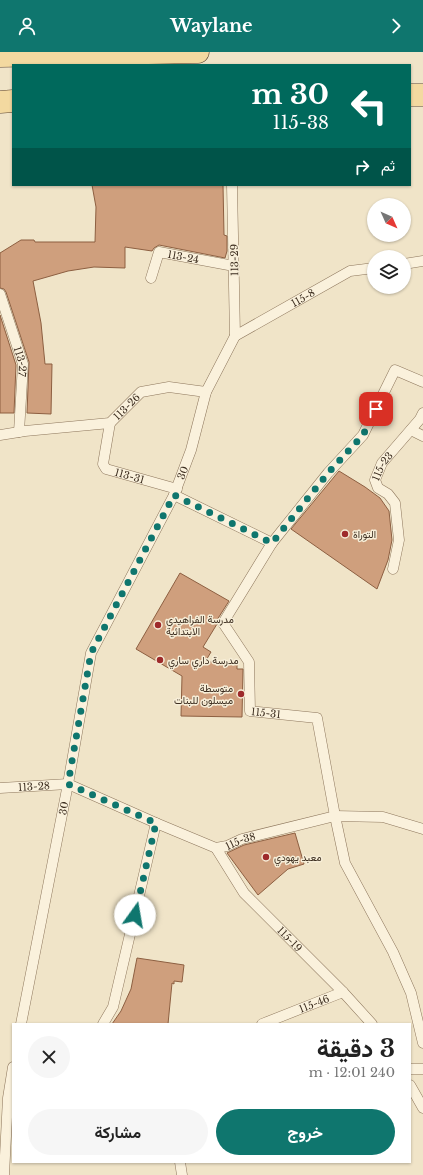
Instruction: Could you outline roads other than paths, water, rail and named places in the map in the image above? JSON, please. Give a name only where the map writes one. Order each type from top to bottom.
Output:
[{"type":"main road","points":[[0,56],[198,52]]},
{"type":"main road","points":[[411,95],[423,95]]},
{"type":"main road","points":[[0,102],[12,101]]},
{"type":"lane","name":"113-29","points":[[232,186],[235,336]]},
{"type":"lane","name":"113-24","points":[[152,278],[159,252],[234,266]]},
{"type":"lane","points":[[411,263],[423,261]]},
{"type":"lane","name":"115-8","points":[[235,336],[350,271],[367,269]]},
{"type":"lane","name":"113-27","points":[[0,294],[22,364],[19,432]]},
{"type":"lane","name":"30","points":[[21,1023],[68,784],[91,653],[176,492],[192,450],[206,392],[235,336]]},
{"type":"lane","name":"115-31","points":[[423,382],[395,370],[363,435],[328,473],[272,543],[223,623],[249,662],[250,711],[317,718],[345,863],[393,952],[411,993],[423,1043]]},
{"type":"lane","name":"113-26","points":[[0,435],[110,423],[141,392],[169,387],[206,392]]},
{"type":"lane","name":"115-23","points":[[393,569],[399,540],[395,502],[388,494],[378,488],[375,480],[382,463],[411,430],[423,413]]},
{"type":"lane","name":"113-31","points":[[110,423],[103,464],[106,469],[176,492],[272,543]]},
{"type":"lane","points":[[411,430],[423,436]]},
{"type":"lane","name":"113-28","points":[[0,788],[68,784]]},
{"type":"lane","name":"115-38","points":[[68,784],[216,848],[226,846],[242,839],[335,816],[383,817],[423,829]]},
{"type":"lane","points":[[104,1023],[114,1007],[156,823]]},
{"type":"lane","name":"115-19","points":[[216,848],[244,892],[343,992],[371,1023]]},
{"type":"lane","name":"115-46","points":[[265,1023],[343,992]]},
{"type":"lane","points":[[411,1069],[423,1068]]},
{"type":"lane","points":[[4,1175],[4,1099],[12,1079]]},
{"type":"lane","points":[[411,1087],[423,1108]]},
{"type":"lane","points":[[180,1163],[182,1175]]},
{"type":"place","name":"التوراة","points":[[345,534]]},
{"type":"place","name":"مدرسة الفراهيدي الابتدائية","points":[[158,625]]},
{"type":"place","name":"مدرسة داري ساري","points":[[160,660]]},
{"type":"place","name":"متوسطة ميسلون للبنات","points":[[241,694]]},
{"type":"place","name":"معبد يهودي","points":[[266,857]]}]
